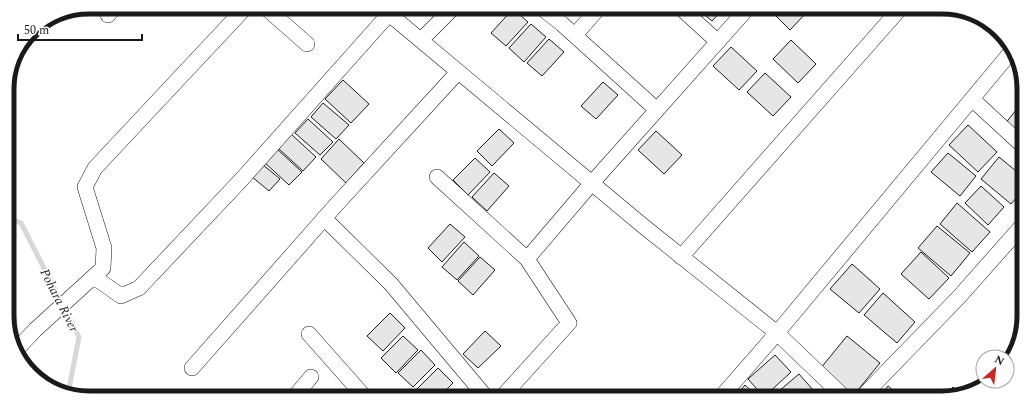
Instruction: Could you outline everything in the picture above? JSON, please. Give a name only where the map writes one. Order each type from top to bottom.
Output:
[{"type":"street","points":[[20,345],[35,330],[103,268],[104,248],[85,187],[95,168],[239,14]]},
{"type":"street","points":[[273,14],[307,44]]},
{"type":"street","points":[[89,282],[121,296],[139,288],[247,174],[383,14]]},
{"type":"street","points":[[390,14],[591,184],[776,333],[838,391]]},
{"type":"street","points":[[421,40],[447,14]]},
{"type":"street","points":[[549,14],[575,35],[657,110]]},
{"type":"street","points":[[575,35],[593,14]]},
{"type":"street","points":[[687,14],[718,42]]},
{"type":"street","points":[[527,259],[591,184],[742,14]]},
{"type":"street","points":[[681,257],[895,14]]},
{"type":"street","points":[[726,391],[1008,55]]},
{"type":"street","points":[[192,368],[324,218],[458,72]]},
{"type":"street","points":[[972,99],[1017,140]]},
{"type":"street","points":[[437,177],[527,259],[569,323],[506,391]]},
{"type":"street","points":[[324,218],[391,284],[481,391]]},
{"type":"street","points":[[868,391],[959,297],[1017,232]]},
{"type":"street","points":[[308,334],[359,391]]},
{"type":"street","points":[[299,391],[311,377]]},
{"type":"building","points":[[508,14],[519,14],[528,22],[506,46],[491,33]]},
{"type":"building","points":[[704,14],[718,14],[712,21]]},
{"type":"building","points":[[774,14],[805,14],[790,30]]},
{"type":"building","points":[[531,24],[546,37],[524,62],[509,48]]},
{"type":"building","points":[[549,39],[564,52],[542,76],[527,63]]},
{"type":"building","points":[[791,40],[816,64],[798,83],[773,59]]},
{"type":"building","points":[[731,47],[757,71],[739,90],[713,66]]},
{"type":"building","points":[[765,73],[791,97],[773,116],[747,92]]},
{"type":"building","points":[[343,80],[369,104],[351,123],[325,99]]},
{"type":"building","points":[[603,82],[618,95],[596,119],[581,106]]},
{"type":"building","points":[[323,103],[349,125],[336,139],[311,117]]},
{"type":"building","points":[[1017,109],[1017,134],[1005,124]]},
{"type":"building","points":[[308,119],[333,142],[320,155],[295,133]]},
{"type":"building","points":[[968,125],[997,152],[978,172],[949,145]]},
{"type":"building","points":[[499,129],[514,143],[492,166],[477,151]]},
{"type":"building","points":[[656,131],[682,155],[664,174],[638,150]]},
{"type":"building","points":[[291,134],[316,157],[303,171],[278,148]]},
{"type":"building","points":[[339,139],[364,163],[346,183],[321,159]]},
{"type":"building","points":[[277,149],[302,172],[289,185],[264,162]]},
{"type":"building","points":[[948,153],[976,176],[960,196],[931,172]]},
{"type":"building","points":[[999,157],[1017,172],[1017,197],[1011,204],[981,179]]},
{"type":"building","points":[[475,158],[490,172],[468,195],[453,180]]},
{"type":"building","points":[[262,164],[280,179],[269,191],[251,176]]},
{"type":"building","points":[[494,173],[509,186],[487,211],[472,197]]},
{"type":"building","points":[[981,186],[1004,207],[988,225],[965,203]]},
{"type":"building","points":[[957,203],[990,232],[972,252],[940,224]]},
{"type":"building","points":[[450,224],[465,237],[442,262],[428,248]]},
{"type":"building","points":[[937,226],[970,253],[951,276],[918,248]]},
{"type":"building","points":[[464,242],[479,256],[457,280],[442,267]]},
{"type":"building","points":[[921,252],[949,278],[929,299],[901,274]]},
{"type":"building","points":[[480,257],[495,270],[473,295],[458,281]]},
{"type":"building","points":[[852,264],[880,289],[859,313],[830,289]]},
{"type":"building","points":[[883,293],[915,322],[897,343],[864,315]]},
{"type":"building","points":[[390,313],[405,328],[383,351],[367,336]]},
{"type":"building","points":[[485,331],[501,346],[478,368],[463,354]]},
{"type":"building","points":[[403,336],[418,350],[396,373],[381,358]]},
{"type":"building","points":[[847,336],[880,363],[857,391],[847,391],[820,369]]},
{"type":"building","points":[[421,350],[435,365],[413,387],[398,373]]},
{"type":"building","points":[[775,355],[791,372],[770,391],[759,391],[748,379]]},
{"type":"building","points":[[438,368],[453,383],[445,391],[415,391]]},
{"type":"building","points":[[799,374],[814,391],[779,391]]},
{"type":"building","points":[[745,385],[752,391],[740,391]]},
{"type":"building","points":[[888,386],[894,391],[884,391]]},
{"type":"building","points":[[953,387],[956,390],[950,391]]},
{"type":"waterway","name":"Pohara River","points":[[14,220],[21,223],[79,337],[69,388]]}]
